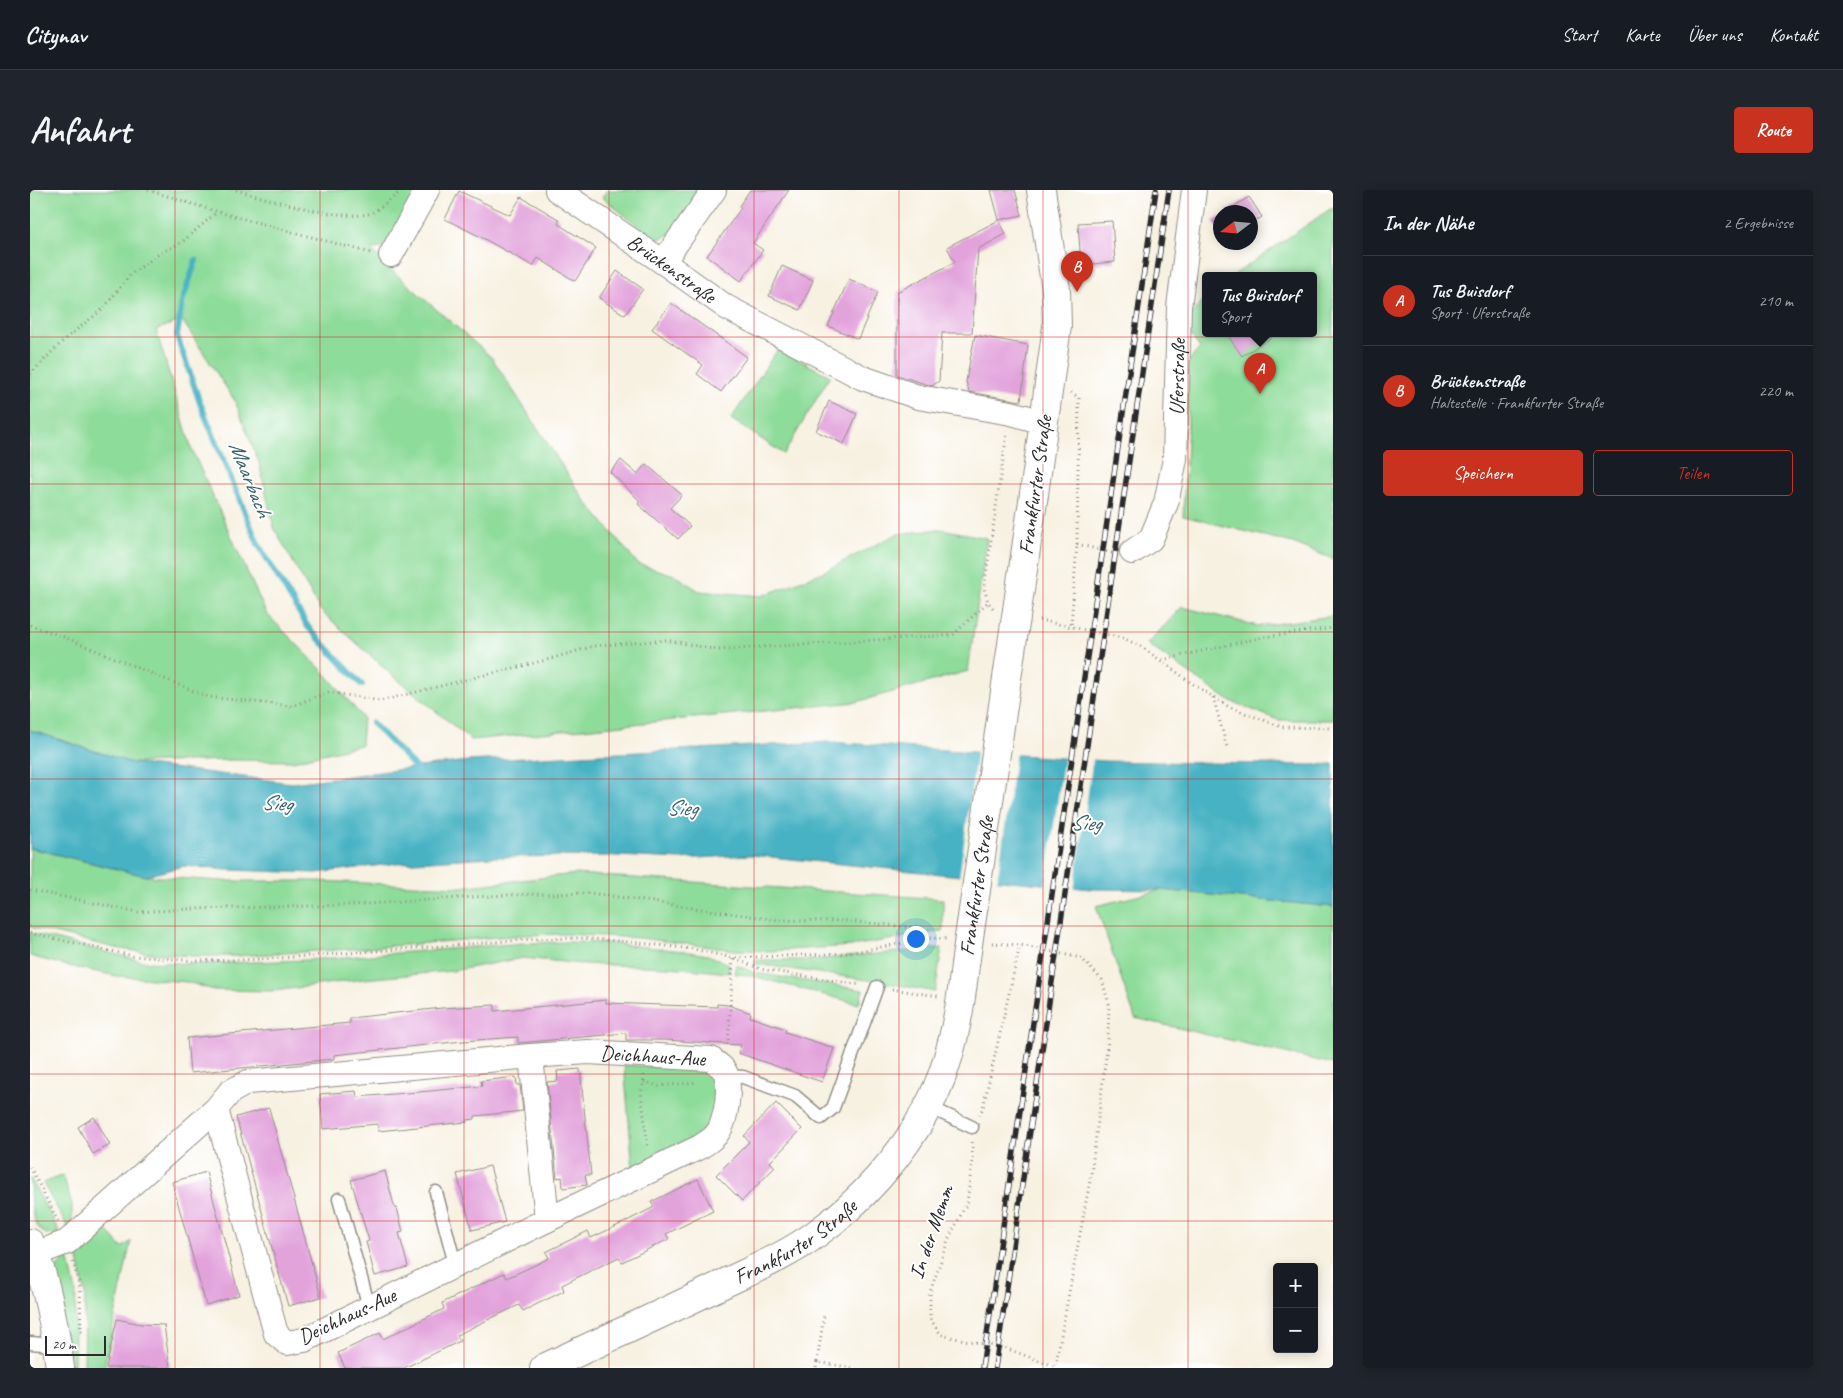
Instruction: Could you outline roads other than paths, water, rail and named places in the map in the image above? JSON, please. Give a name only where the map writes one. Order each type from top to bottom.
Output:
[{"type":"main road","name":"Frankfurter Straße","points":[[544,1368],[775,1260],[816,1235],[857,1202],[906,1144],[929,1106],[947,1060],[961,1000],[1057,326],[1056,290],[1041,190]]},
{"type":"main road","points":[[32,1251],[51,1313],[59,1357]]},
{"type":"street","points":[[391,255],[427,190]]},
{"type":"street","name":"Brückenstraße","points":[[557,190],[726,307],[863,378],[918,397],[1010,413],[1044,422]]},
{"type":"street","points":[[663,262],[714,190]]},
{"type":"street","name":"Uferstraße","points":[[1132,552],[1151,539],[1166,503],[1175,459],[1179,307],[1194,190]]},
{"type":"street","name":"Deichhaus-Aue","points":[[32,1251],[67,1242],[216,1109],[230,1092],[248,1082],[588,1052],[710,1060],[725,1072],[725,1117],[718,1133],[700,1147],[455,1264],[304,1340],[287,1343],[276,1334],[216,1109]]},
{"type":"street","points":[[531,1056],[547,1220]]},
{"type":"lane","points":[[725,1072],[795,1096],[821,1118],[833,1108],[877,987]]},
{"type":"lane","points":[[929,1106],[972,1127]]},
{"type":"lane","points":[[436,1192],[455,1264]]},
{"type":"lane","points":[[339,1199],[368,1307]]},
{"type":"lane","points":[[30,1343],[59,1357]]},
{"type":"water","name":"Sieg","points":[[30,730],[132,763],[292,783],[467,761],[829,742],[1106,761],[1333,764],[1333,907],[1161,890],[1091,889],[750,855],[680,859],[619,856],[492,857],[399,863],[316,873],[226,870],[184,866],[146,876],[30,848]]},
{"type":"waterway","name":"Maarbach","points":[[196,260],[182,302],[177,336],[200,403],[258,544],[308,627],[362,685]]},
{"type":"waterway","name":"Maarbach","points":[[372,723],[420,772]]},
{"type":"railway","points":[[982,1368],[1156,190]]},
{"type":"railway","points":[[995,1368],[1169,190]]},
{"type":"place","name":"Brückenstraße","points":[[1077,292]]},
{"type":"place","name":"Tus Buisdorf","points":[[1260,394]]}]
